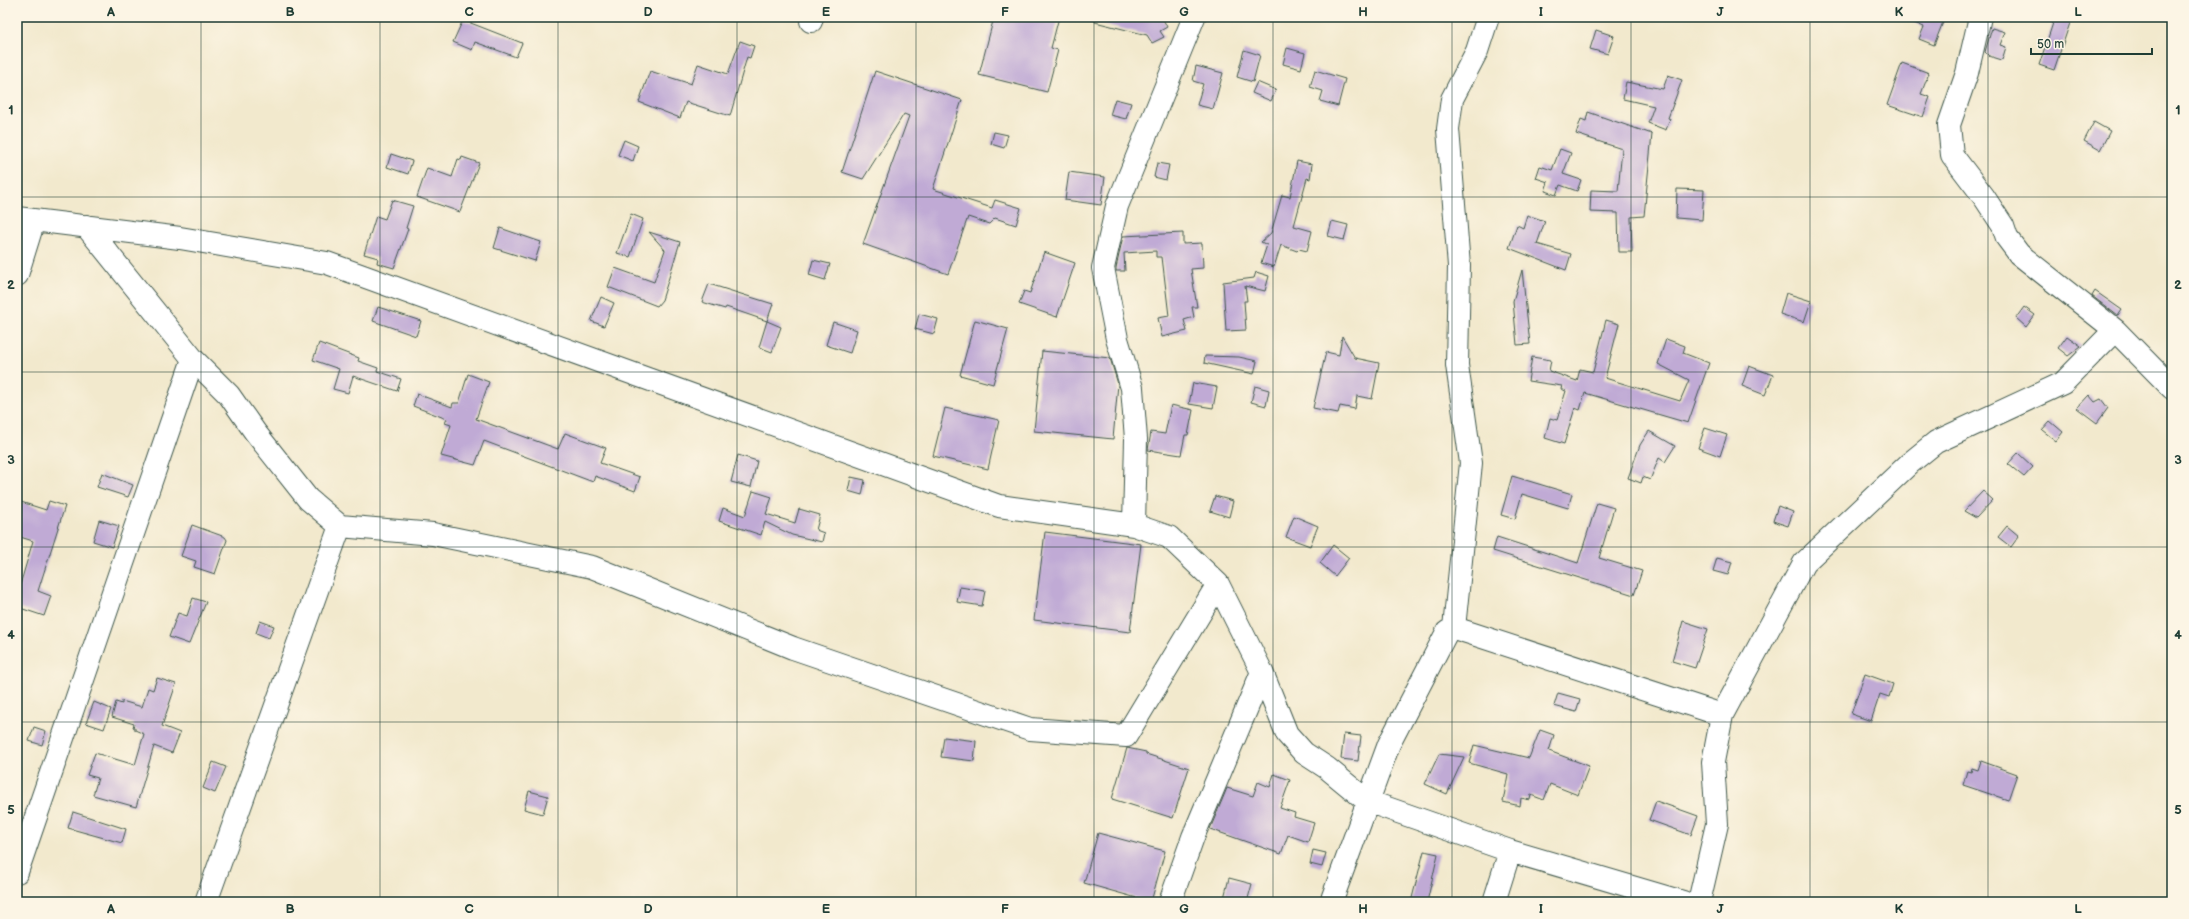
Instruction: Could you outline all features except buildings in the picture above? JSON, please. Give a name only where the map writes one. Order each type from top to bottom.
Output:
[{"type":"street","points":[[1134,525],[1136,439],[1132,388],[1117,339],[1103,268],[1117,206],[1194,17]]},
{"type":"street","points":[[1454,628],[1471,463],[1457,365],[1459,266],[1448,129],[1452,99],[1477,51],[1488,17]]},
{"type":"street","points":[[1980,17],[1967,73],[1949,125],[1952,155],[1984,197],[2003,226],[2007,238],[2020,254],[2115,330],[2172,388]]},
{"type":"street","points":[[17,275],[26,219],[180,238],[327,263],[999,506],[1134,525],[1170,537],[1218,584],[1262,672],[1287,734],[1304,753],[1327,768],[1367,801],[1510,851],[1683,902]]},
{"type":"street","points":[[86,226],[193,360],[229,395],[255,432],[308,499],[340,526],[433,534],[592,568],[794,648],[1030,729],[1126,736],[1218,584]]},
{"type":"street","points":[[1699,902],[1716,824],[1712,762],[1722,715],[1804,563],[1910,463],[1936,442],[1969,428],[2063,383],[2115,330]]},
{"type":"street","points":[[17,872],[193,360]]},
{"type":"street","points":[[206,902],[340,526]]},
{"type":"street","points":[[1332,902],[1367,801],[1392,737],[1447,632],[1454,628],[1722,715]]},
{"type":"street","points":[[1170,902],[1193,837],[1262,672]]},
{"type":"street","points":[[1494,902],[1510,851]]}]
